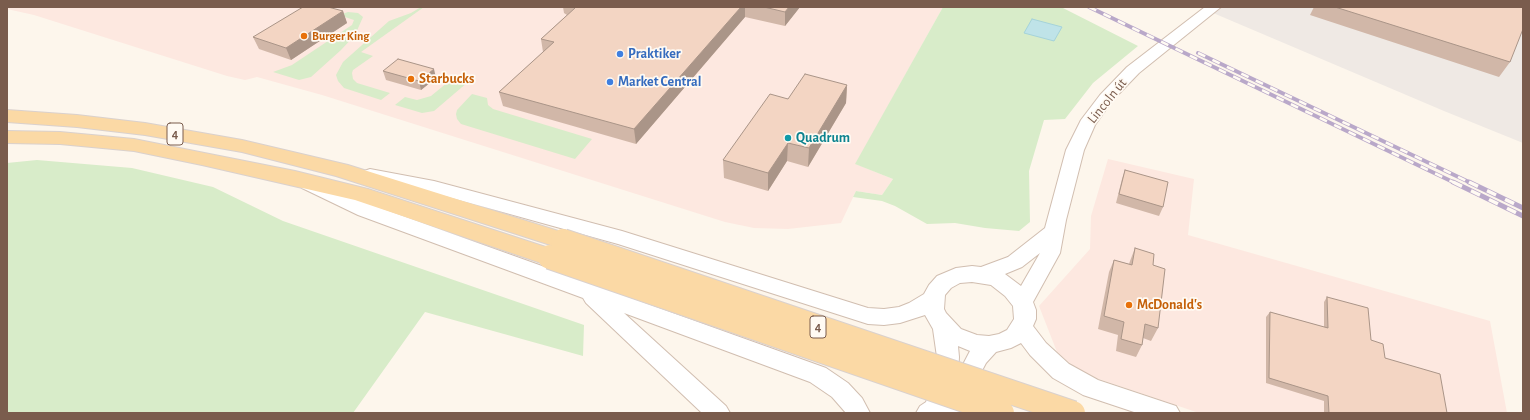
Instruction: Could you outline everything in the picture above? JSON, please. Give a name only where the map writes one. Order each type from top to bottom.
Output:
[{"type":"main road","name":"4","points":[[7,116],[145,128],[242,146],[341,170],[1002,413]]},
{"type":"main road","name":"4","points":[[7,137],[60,138],[134,145],[295,178],[360,194],[557,249],[1072,413]]},
{"type":"street","name":"Lincoln út","points":[[1022,302],[1050,253],[1054,231],[1075,150],[1088,124],[1106,98],[1133,70],[1214,7]]},
{"type":"street","points":[[341,170],[434,187],[622,238],[868,316],[884,317],[900,315],[917,309],[933,299]]},
{"type":"street","points":[[295,178],[365,210],[818,375],[840,390],[854,405],[858,413]]},
{"type":"street","points":[[982,275],[1015,262],[1054,231]]},
{"type":"street","points":[[972,274],[982,275],[998,280],[1008,287],[1022,302],[1025,315],[1022,327],[1015,336],[1003,342],[989,345],[976,344],[953,335],[937,318],[933,309],[933,299],[936,291],[944,282],[956,276],[972,274]]},
{"type":"street","points":[[586,291],[718,413]]},
{"type":"street","points":[[928,413],[935,409],[946,377],[948,357],[944,327]]},
{"type":"street","points":[[1022,327],[1038,349],[1061,371],[1091,388],[1168,413]]},
{"type":"street","points":[[956,413],[964,384],[978,356],[989,345]]},
{"type":"shaded area","points":[[7,7],[943,7],[856,164],[893,179],[882,195],[856,191],[841,223],[788,229],[754,228],[725,222],[322,95],[257,77],[245,80],[227,76],[34,15],[7,9]]},
{"type":"shaded area","points":[[1199,7],[1523,7],[1523,143],[1444,111]]},
{"type":"shaded area","points":[[1108,159],[1194,179],[1188,235],[1490,321],[1507,413],[1199,413],[1081,373],[1057,352],[1039,306],[1090,249],[1091,216]]},
{"type":"green space","points":[[421,7],[424,7],[361,52],[373,56],[353,70],[353,79],[357,83],[390,93],[381,100],[344,88],[338,81],[336,75],[343,62],[389,21],[411,13]]},
{"type":"green space","points":[[943,7],[1061,7],[1138,46],[1093,83],[1065,119],[1044,120],[1029,171],[1030,222],[1019,231],[985,228],[955,223],[927,224],[895,206],[882,201],[853,197],[856,191],[882,195],[893,179],[855,164]]},
{"type":"green space","points":[[348,12],[358,13],[363,17],[355,35],[311,77],[299,80],[273,72],[292,65],[352,25],[354,20],[339,15]]},
{"type":"green space","points":[[453,78],[468,82],[434,111],[422,113],[395,105],[405,97],[417,100],[431,96]]},
{"type":"green space","points":[[472,94],[487,98],[488,105],[493,109],[592,139],[575,159],[461,124],[457,119],[457,110]]},
{"type":"green space","points":[[37,160],[132,168],[213,187],[283,221],[584,325],[583,356],[425,312],[353,413],[7,413],[7,163]]},
{"type":"water","points":[[1032,19],[1062,27],[1054,41],[1024,33]]},
{"type":"building","points":[[303,7],[328,7],[343,11],[286,48],[253,37]]},
{"type":"building","name":"Market Central","points":[[573,7],[741,7],[634,129],[499,92],[554,42],[541,39],[575,8]]},
{"type":"building","points":[[764,7],[789,7],[785,12]]},
{"type":"building","points":[[1335,7],[1523,7],[1523,29],[1510,62]]},
{"type":"building","points":[[398,59],[434,69],[419,81],[383,71]]},
{"type":"building","name":"Quadrum","points":[[805,74],[847,85],[809,148],[788,143],[768,173],[723,160],[770,94],[788,99]]},
{"type":"building","points":[[1125,170],[1168,182],[1163,207],[1119,194]]},
{"type":"building","name":"McDonald's","points":[[1135,248],[1154,254],[1153,265],[1165,269],[1158,328],[1145,324],[1142,345],[1121,339],[1124,322],[1104,316],[1114,260],[1132,265]]},
{"type":"building","points":[[1327,297],[1368,308],[1371,340],[1383,344],[1385,358],[1440,374],[1447,413],[1329,413],[1328,396],[1269,378],[1270,312],[1328,328]]},
{"type":"railway","points":[[1089,7],[1455,183]]},
{"type":"railway","points":[[1198,53],[1471,183]]},
{"type":"railway","points":[[1453,182],[1523,216]]},
{"type":"railway","points":[[1469,182],[1523,208]]},
{"type":"place","name":"Burger King","points":[[304,36]]},
{"type":"place","name":"Praktiker","points":[[620,54]]},
{"type":"place","name":"Starbucks","points":[[411,79]]},
{"type":"place","name":"Market Central","points":[[610,82]]},
{"type":"place","name":"Quadrum","points":[[788,138]]},
{"type":"place","name":"McDonald's","points":[[1129,305]]}]
